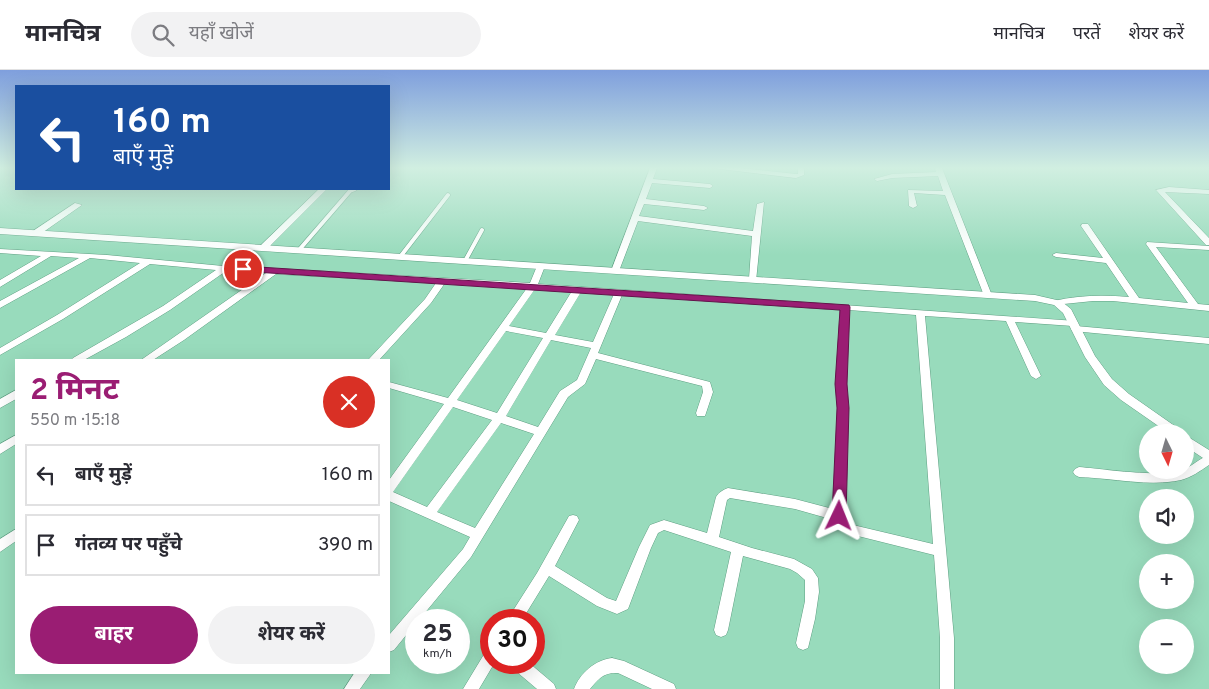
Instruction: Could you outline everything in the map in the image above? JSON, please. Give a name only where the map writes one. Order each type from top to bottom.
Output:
[{"type":"street","points":[[263,248],[315,197]]},
{"type":"street","points":[[615,271],[643,197]]},
{"type":"street","points":[[911,197],[913,206]]},
{"type":"street","points":[[950,197],[987,294]]},
{"type":"street","points":[[1166,197],[1209,244]]},
{"type":"street","points":[[641,201],[704,208]]},
{"type":"street","points":[[753,279],[756,234],[761,204]]},
{"type":"street","points":[[36,233],[78,205]]},
{"type":"street","points":[[635,218],[756,234]]},
{"type":"street","points":[[1085,226],[1137,302]]},
{"type":"street","points":[[0,231],[247,250],[263,248],[464,261],[540,269],[615,271],[987,294],[1035,298],[1057,303],[1088,299],[1209,308]]},
{"type":"street","points":[[1195,307],[1150,244],[1209,248]]},
{"type":"street","points":[[78,359],[175,304],[247,250]]},
{"type":"street","points":[[1,252],[88,256],[147,262],[229,265],[442,281],[534,284],[578,289],[1009,319],[1209,341]]},
{"type":"street","points":[[0,284],[49,254]]},
{"type":"street","points":[[1056,255],[1109,261]]},
{"type":"street","points":[[0,305],[88,256]]},
{"type":"street","points":[[1,350],[147,262]]},
{"type":"street","points":[[390,488],[505,328],[534,284],[540,269]]},
{"type":"street","points":[[148,359],[181,338],[276,270]]},
{"type":"street","points":[[374,359],[428,301],[442,281]]},
{"type":"street","points":[[430,514],[499,418],[578,289]]},
{"type":"street","points":[[390,644],[467,554],[566,391],[581,382],[619,292]]},
{"type":"street","points":[[1057,303],[1066,311],[1090,357],[1108,382],[1125,397],[1164,424]]},
{"type":"street","points":[[845,307],[841,384],[843,408],[839,516],[842,525],[850,529],[940,550]]},
{"type":"street","points":[[920,313],[940,550],[946,638],[947,689]]},
{"type":"street","points":[[1009,319],[1036,376]]},
{"type":"street","points":[[505,328],[550,337],[706,384],[708,392],[701,413]]},
{"type":"street","points":[[390,385],[451,402],[540,432]]},
{"type":"street","points":[[0,404],[15,395]]},
{"type":"street","points":[[0,450],[15,440]]},
{"type":"street","points":[[1079,472],[1152,476],[1181,475],[1195,469],[1209,458],[1194,447]]},
{"type":"street","points":[[712,539],[722,497],[728,493],[795,504],[839,516]]},
{"type":"street","points":[[390,496],[478,535]]},
{"type":"street","points":[[521,609],[547,568],[573,520]]},
{"type":"street","points":[[547,568],[602,602],[617,608],[623,604],[644,547],[654,529],[658,526],[671,526],[790,564],[808,573],[811,578],[812,593],[803,643]]},
{"type":"street","points":[[0,546],[15,535]]},
{"type":"street","points":[[720,630],[738,548]]},
{"type":"street","points":[[581,689],[602,666],[610,664],[619,666],[669,689]]},
{"type":"street","points":[[470,689],[480,673]]},
{"type":"street","points":[[351,689],[363,674]]},
{"type":"street","points":[[531,674],[549,689]]},
{"type":"lane","points":[[299,250],[345,197]]},
{"type":"lane","points":[[400,257],[447,197]]},
{"type":"lane","points":[[464,261],[482,230]]},
{"type":"route","points":[[243,269],[845,307],[841,384],[843,408],[839,516]]}]
